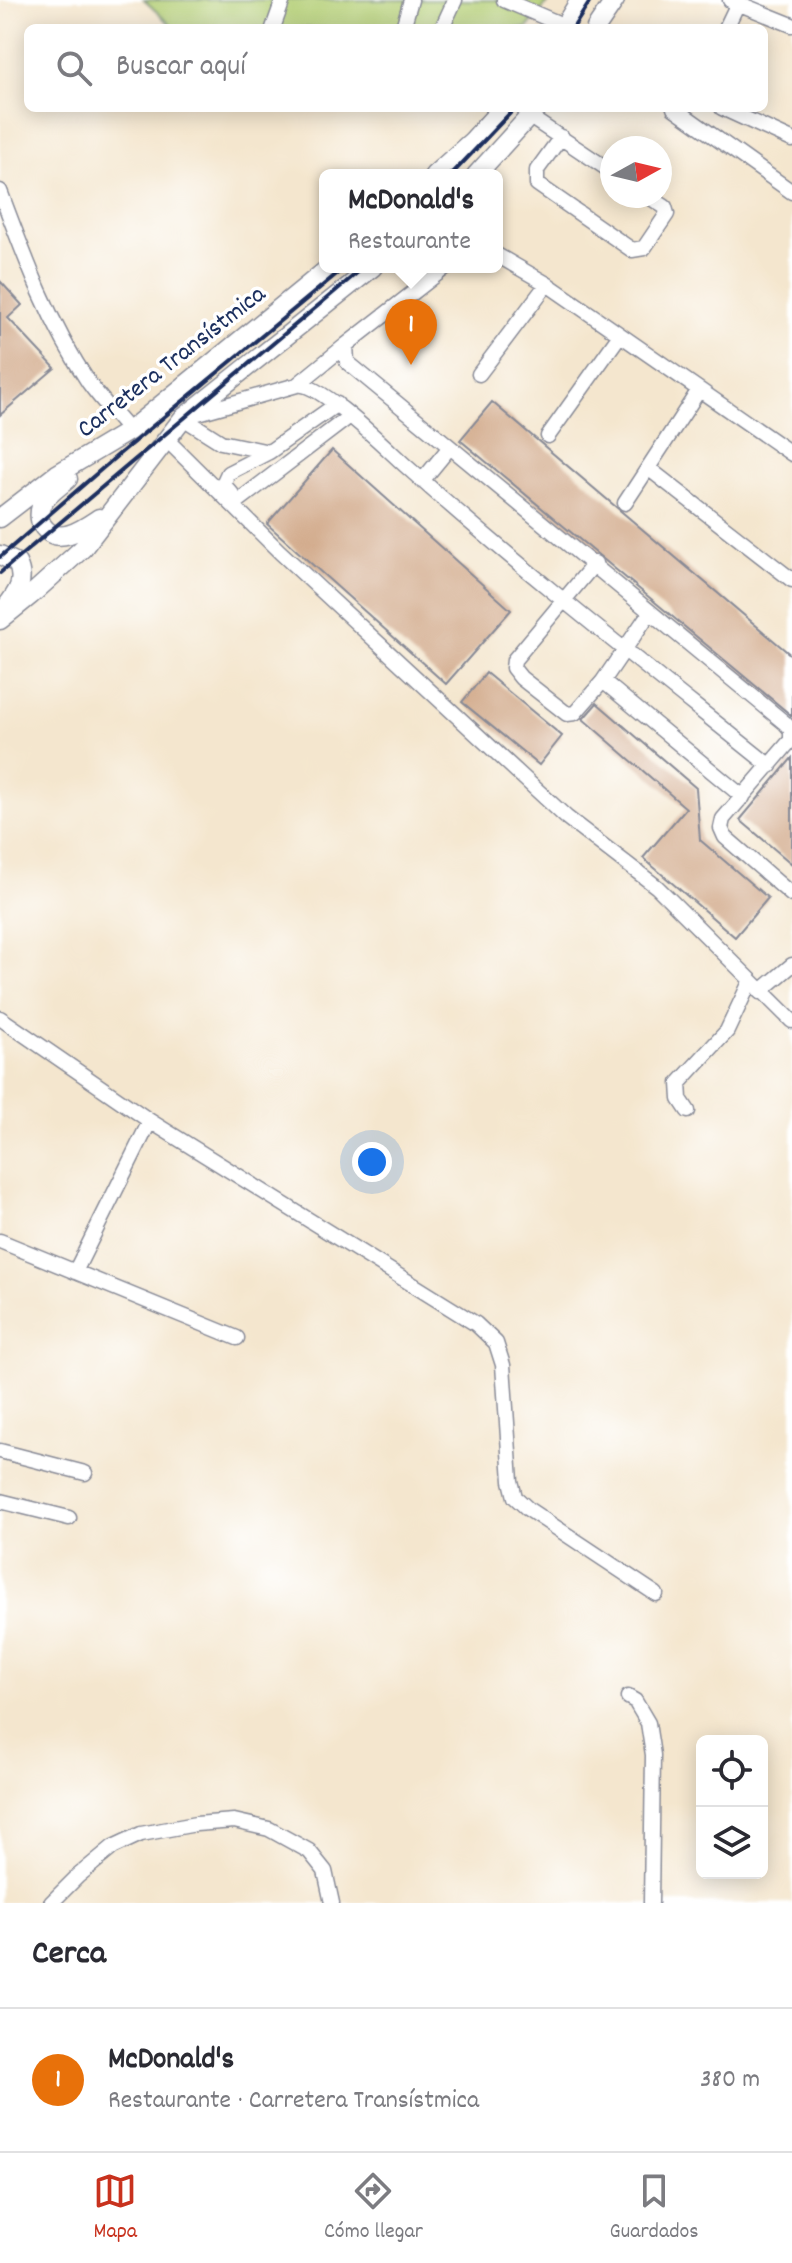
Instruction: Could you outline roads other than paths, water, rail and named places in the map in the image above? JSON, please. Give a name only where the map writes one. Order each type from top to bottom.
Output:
[{"type":"main road","points":[[566,24],[580,0]]},
{"type":"main road","points":[[599,24],[615,0]]},
{"type":"main road","points":[[441,169],[498,112]]},
{"type":"main road","points":[[482,169],[534,112]]},
{"type":"main road","name":"Carretera Transístmica","points":[[0,518],[57,474],[129,431],[323,273]]},
{"type":"main road","name":"Carretera Transístmica","points":[[0,618],[31,595],[83,548],[183,418],[365,273]]},
{"type":"main road","points":[[103,448],[49,496],[41,506],[40,518],[49,532],[68,535],[80,531],[115,507]]},
{"type":"main road","points":[[0,555],[17,563],[22,580],[0,618]]},
{"type":"street","points":[[274,24],[283,0]]},
{"type":"street","points":[[404,24],[411,0]]},
{"type":"street","points":[[444,24],[455,0]]},
{"type":"street","points":[[504,0],[557,24]]},
{"type":"street","points":[[727,24],[734,2],[792,25]]},
{"type":"street","points":[[534,112],[561,137],[600,164]]},
{"type":"street","points":[[680,112],[792,192]]},
{"type":"street","points":[[731,112],[792,140]]},
{"type":"street","points":[[561,137],[537,170],[537,184],[632,250],[644,248],[667,214],[665,208]]},
{"type":"street","points":[[0,191],[29,272],[57,329],[91,386],[129,431]]},
{"type":"street","points":[[503,258],[547,284],[792,454]]},
{"type":"street","points":[[297,385],[438,273]]},
{"type":"street","points":[[479,374],[547,284]]},
{"type":"street","points":[[548,436],[620,335]]},
{"type":"street","points":[[346,345],[347,362],[595,563],[791,730],[791,740],[723,819],[721,828],[725,837],[792,895]]},
{"type":"street","points":[[183,418],[297,385],[309,385],[337,404],[422,481],[564,600],[770,766]]},
{"type":"street","points":[[625,503],[699,390]]},
{"type":"street","points":[[247,496],[234,495],[223,484],[228,473],[269,452],[337,404]]},
{"type":"street","points":[[233,505],[350,416]]},
{"type":"street","points":[[183,418],[221,442],[269,452]]},
{"type":"street","points":[[166,439],[280,552],[566,817],[657,887],[792,1021]]},
{"type":"street","points":[[422,481],[450,447]]},
{"type":"street","points":[[648,468],[792,580]]},
{"type":"street","points":[[595,563],[514,660],[513,668],[521,678],[567,714],[575,713],[603,681],[650,612]]},
{"type":"street","points":[[603,681],[743,797]]},
{"type":"street","points":[[688,1111],[680,1099],[679,1083],[727,1031],[755,987],[792,965]]},
{"type":"street","points":[[0,1018],[150,1121],[476,1324],[496,1343],[503,1365],[511,1481],[515,1497],[528,1509],[656,1594]]},
{"type":"street","points":[[75,1272],[150,1121]]},
{"type":"street","points":[[0,1241],[237,1338]]},
{"type":"street","points":[[0,1451],[85,1473]]},
{"type":"street","points":[[0,1501],[69,1518]]},
{"type":"street","points":[[628,1697],[635,1701],[648,1723],[653,1755],[651,1903]]},
{"type":"street","points":[[51,1903],[113,1847],[141,1834],[234,1821],[269,1829],[309,1851],[325,1871],[332,1903]]},
{"type":"railway","points":[[576,24],[591,0]]},
{"type":"railway","points":[[457,169],[511,112]]},
{"type":"railway","points":[[0,557],[338,273]]},
{"type":"railway","points":[[0,573],[357,273]]},
{"type":"place","name":"McDonald's","points":[[411,365]]}]
